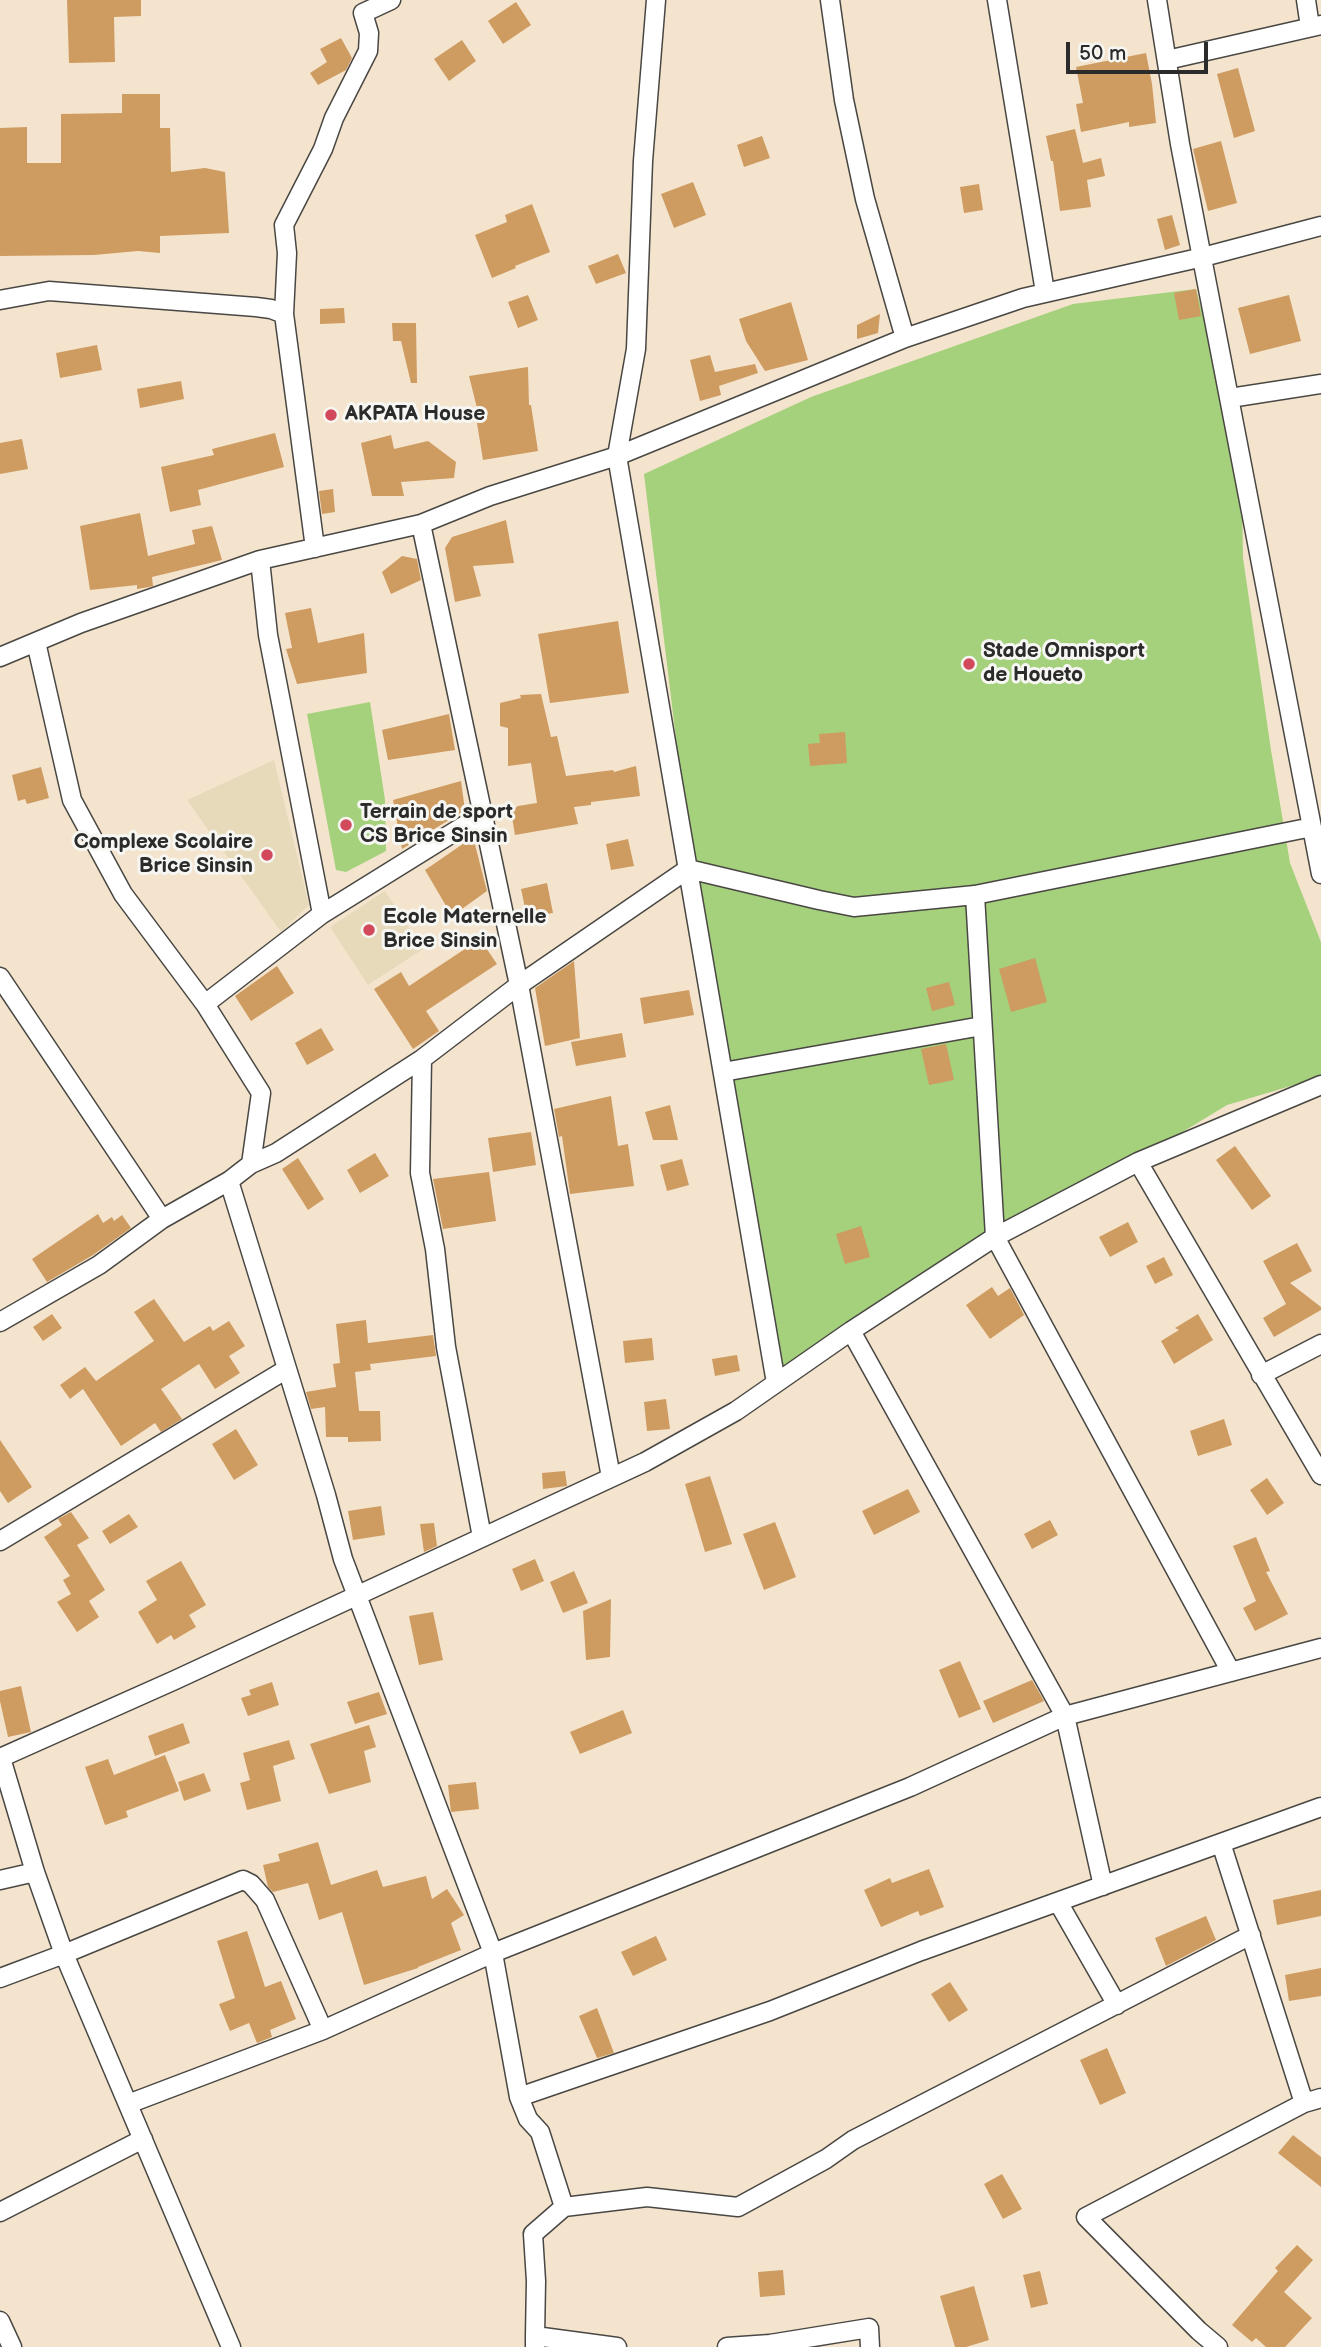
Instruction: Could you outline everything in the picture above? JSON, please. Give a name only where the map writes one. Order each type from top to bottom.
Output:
[{"type":"street","points":[[315,548],[284,314],[287,253],[284,225],[368,51],[369,33],[361,7],[391,0]]},
{"type":"street","points":[[656,0],[643,161],[636,349],[617,456],[776,1383]]},
{"type":"street","points":[[830,0],[844,100],[865,199],[905,338]]},
{"type":"street","points":[[996,0],[1045,292]]},
{"type":"street","points":[[1157,0],[1180,144],[1230,398],[1314,796],[1312,827],[1321,874]]},
{"type":"street","points":[[1167,60],[1316,26],[1306,0]]},
{"type":"street","points":[[0,657],[127,606],[260,561],[421,524],[490,496],[617,456],[905,338],[1045,292],[1203,257],[1321,226]]},
{"type":"street","points":[[0,300],[49,291],[256,307],[284,314]]},
{"type":"street","points":[[1230,398],[1321,384]]},
{"type":"street","points":[[421,524],[519,985],[611,1477]]},
{"type":"street","points":[[260,561],[268,635],[322,914]]},
{"type":"street","points":[[36,642],[72,800],[123,894],[205,1004],[261,1093],[251,1164]]},
{"type":"street","points":[[205,1004],[322,914],[483,814]]},
{"type":"street","points":[[0,1322],[99,1265],[162,1219],[229,1181],[251,1164],[276,1153],[422,1059],[519,985],[688,869],[854,907],[975,895],[1312,827]]},
{"type":"street","points":[[975,895],[995,1237],[1231,1672]]},
{"type":"street","points":[[0,977],[162,1219]]},
{"type":"street","points":[[723,1073],[982,1026]]},
{"type":"street","points":[[422,1059],[420,1173],[435,1249],[446,1347],[482,1537]]},
{"type":"street","points":[[231,2347],[64,1954],[35,1872],[0,1758],[645,1462],[736,1411],[851,1331],[995,1237],[1138,1162],[1321,1085]]},
{"type":"street","points":[[1138,1162],[1321,1475]]},
{"type":"street","points":[[229,1181],[343,1559],[494,1952],[519,2097],[528,2119],[540,2132],[564,2207]]},
{"type":"street","points":[[851,1331],[1065,1716],[1103,1886]]},
{"type":"street","points":[[1261,1375],[1321,1344]]},
{"type":"street","points":[[0,1541],[287,1369]]},
{"type":"street","points":[[128,2104],[324,2030],[494,1952],[910,1787],[1065,1716],[1321,1648]]},
{"type":"street","points":[[519,2097],[770,2011],[921,1951],[1321,1807]]},
{"type":"street","points":[[1218,2347],[1086,2217],[1313,2101],[1251,1935],[1221,1843]]},
{"type":"street","points":[[0,1880],[35,1872]]},
{"type":"street","points":[[0,1978],[243,1880],[251,1884],[265,1900],[324,2030]]},
{"type":"street","points":[[1058,1902],[1117,2005]]},
{"type":"street","points":[[617,2347],[535,2341],[536,2281],[533,2234],[564,2207],[647,2197],[738,2207],[826,2159],[853,2140],[1251,1935]]},
{"type":"street","points":[[0,2212],[143,2139]]},
{"type":"street","points":[[0,2321],[12,2347]]},
{"type":"street","points":[[727,2347],[770,2344],[869,2328],[870,2347]]},
{"type":"shaded area","points":[[274,760],[309,905],[281,932],[187,800]]},
{"type":"shaded area","points":[[385,891],[423,949],[368,985],[330,927]]},
{"type":"green space","points":[[1196,289],[1225,395],[1241,437],[1243,558],[1271,750],[1290,863],[1321,942],[1321,1077],[1227,1105],[784,1374],[691,863],[644,474],[811,397],[1073,304]]},
{"type":"green space","points":[[370,702],[385,800],[386,851],[346,872],[336,870],[307,714]]},
{"type":"building","points":[[67,0],[141,0],[141,16],[114,17],[115,62],[69,63]]},
{"type":"building","points":[[516,2],[531,25],[503,44],[488,21]]},
{"type":"building","points":[[341,38],[352,58],[346,70],[318,85],[310,73],[327,62],[320,49]]},
{"type":"building","points":[[462,40],[476,61],[449,81],[434,59]]},
{"type":"building","points":[[1146,53],[1156,123],[1129,127],[1129,122],[1081,132],[1076,104],[1083,103],[1076,67]]},
{"type":"building","points":[[1238,68],[1255,131],[1234,138],[1217,74]]},
{"type":"building","points":[[122,94],[160,94],[160,128],[170,128],[171,172],[205,168],[225,172],[229,233],[160,236],[160,253],[138,251],[94,255],[0,256],[0,128],[27,127],[27,163],[61,163],[61,114],[122,113]]},
{"type":"building","points":[[1075,129],[1083,163],[1101,158],[1105,176],[1087,180],[1091,207],[1060,211],[1053,161],[1046,136]]},
{"type":"building","points":[[762,136],[770,158],[744,167],[737,145]]},
{"type":"building","points":[[1221,141],[1237,203],[1208,211],[1193,149]]},
{"type":"building","points":[[693,182],[706,215],[674,228],[661,194]]},
{"type":"building","points":[[979,184],[983,210],[964,213],[960,187]]},
{"type":"building","points":[[532,204],[550,252],[492,278],[475,235],[507,222],[505,215]]},
{"type":"building","points":[[1172,215],[1180,245],[1165,250],[1157,219]]},
{"type":"building","points":[[618,254],[626,273],[596,284],[588,266]]},
{"type":"building","points":[[1196,289],[1201,316],[1179,320],[1174,293]]},
{"type":"building","points":[[528,295],[538,320],[518,328],[508,302]]},
{"type":"building","points":[[1289,295],[1301,341],[1250,354],[1238,308]]},
{"type":"building","points":[[791,302],[808,360],[765,371],[746,341],[739,319]]},
{"type":"building","points":[[344,308],[345,323],[320,324],[320,309]]},
{"type":"building","points":[[880,314],[878,333],[857,339],[857,325]]},
{"type":"building","points":[[392,323],[416,323],[417,383],[411,383],[401,341],[393,341]]},
{"type":"building","points":[[97,345],[102,370],[60,378],[56,353]]},
{"type":"building","points":[[710,355],[715,372],[755,364],[758,373],[719,386],[721,395],[700,401],[690,360]]},
{"type":"building","points":[[528,367],[529,405],[538,451],[483,460],[476,417],[479,416],[469,376]]},
{"type":"building","points":[[181,381],[184,399],[140,408],[137,389]]},
{"type":"building","points":[[275,433],[284,467],[198,490],[201,505],[170,512],[161,467],[214,455],[212,449]]},
{"type":"building","points":[[391,435],[394,449],[428,441],[456,462],[454,478],[401,482],[404,496],[372,496],[361,443]]},
{"type":"building","points":[[22,439],[28,469],[0,474],[0,443]]},
{"type":"building","points":[[333,489],[335,512],[322,514],[319,491]]},
{"type":"building","points":[[140,513],[148,556],[195,544],[192,530],[212,526],[222,560],[152,577],[153,586],[149,587],[137,589],[137,585],[90,590],[80,526]]},
{"type":"building","points":[[506,520],[514,563],[473,566],[481,596],[455,602],[445,548],[452,537]]},
{"type":"building","points":[[402,556],[417,559],[421,580],[391,594],[382,572]]},
{"type":"building","points":[[311,608],[318,643],[364,633],[367,673],[297,684],[286,649],[292,648],[285,613]]},
{"type":"building","points":[[618,621],[629,693],[550,703],[538,634]]},
{"type":"building","points":[[541,694],[551,737],[557,736],[566,776],[614,772],[636,766],[640,796],[591,802],[591,805],[574,807],[578,824],[515,835],[511,811],[518,806],[537,803],[531,763],[508,766],[508,728],[500,726],[500,703],[521,698],[520,695]]},
{"type":"building","points":[[449,714],[455,750],[388,760],[382,730]]},
{"type":"building","points":[[845,732],[847,763],[810,766],[808,744],[820,743],[819,734]]},
{"type":"building","points":[[41,767],[49,798],[27,804],[25,799],[18,801],[12,775]]},
{"type":"building","points":[[461,781],[465,810],[402,849],[393,800]]},
{"type":"building","points":[[473,837],[487,891],[452,916],[425,870]]},
{"type":"building","points":[[628,839],[634,866],[611,870],[606,844]]},
{"type":"building","points":[[547,883],[553,913],[527,917],[521,889]]},
{"type":"building","points":[[480,939],[497,964],[426,1011],[439,1031],[413,1049],[374,989],[401,972],[409,986]]},
{"type":"building","points":[[1035,958],[1047,1002],[1011,1012],[999,969]]},
{"type":"building","points":[[574,961],[580,1038],[545,1046],[535,988]]},
{"type":"building","points":[[277,966],[294,993],[251,1021],[235,996]]},
{"type":"building","points":[[949,982],[955,1005],[932,1011],[926,988]]},
{"type":"building","points":[[689,990],[694,1015],[644,1024],[640,998]]},
{"type":"building","points":[[321,1028],[334,1050],[307,1065],[295,1043]]},
{"type":"building","points":[[622,1033],[626,1057],[576,1066],[571,1042]]},
{"type":"building","points":[[946,1044],[954,1080],[929,1085],[921,1049]]},
{"type":"building","points":[[611,1096],[618,1146],[628,1144],[634,1186],[570,1194],[562,1136],[559,1137],[554,1109]]},
{"type":"building","points":[[670,1105],[678,1140],[653,1140],[645,1112]]},
{"type":"building","points":[[531,1132],[536,1165],[493,1172],[488,1138]]},
{"type":"building","points":[[1235,1146],[1271,1196],[1252,1210],[1216,1160]]},
{"type":"building","points":[[375,1153],[389,1176],[360,1193],[347,1170]]},
{"type":"building","points":[[298,1158],[324,1199],[308,1210],[282,1169]]},
{"type":"building","points":[[682,1159],[689,1185],[667,1191],[660,1165]]},
{"type":"building","points":[[489,1172],[496,1221],[443,1229],[433,1179]]},
{"type":"building","points":[[98,1214],[103,1223],[112,1217],[114,1221],[122,1215],[131,1228],[93,1255],[47,1282],[32,1259]]},
{"type":"building","points":[[1128,1222],[1138,1242],[1110,1257],[1099,1237]]},
{"type":"building","points":[[861,1226],[870,1257],[845,1264],[836,1234]]},
{"type":"building","points":[[1297,1243],[1312,1271],[1290,1283],[1321,1307],[1321,1310],[1274,1337],[1263,1318],[1286,1304],[1263,1261]]},
{"type":"building","points":[[1164,1257],[1173,1275],[1155,1284],[1146,1266]]},
{"type":"building","points":[[992,1287],[998,1296],[1010,1288],[1024,1315],[990,1339],[966,1305]]},
{"type":"building","points":[[154,1299],[184,1342],[210,1326],[213,1331],[229,1321],[245,1346],[229,1356],[240,1373],[215,1389],[199,1364],[161,1389],[182,1419],[161,1432],[155,1423],[121,1446],[83,1389],[70,1399],[60,1385],[85,1367],[96,1381],[154,1341],[134,1312]]},
{"type":"building","points":[[52,1314],[62,1328],[43,1341],[33,1327]]},
{"type":"building","points":[[1198,1314],[1213,1340],[1174,1364],[1161,1341],[1179,1330],[1175,1328]]},
{"type":"building","points":[[366,1320],[368,1343],[433,1335],[436,1356],[370,1364],[371,1370],[355,1372],[359,1411],[380,1411],[381,1441],[348,1442],[348,1437],[326,1437],[325,1407],[311,1409],[306,1392],[336,1387],[333,1364],[340,1363],[336,1324]]},
{"type":"building","points":[[652,1338],[654,1360],[625,1363],[623,1341]]},
{"type":"building","points":[[737,1355],[740,1371],[715,1376],[712,1359]]},
{"type":"building","points":[[666,1399],[670,1429],[647,1431],[644,1402]]},
{"type":"building","points":[[1224,1419],[1232,1445],[1198,1456],[1190,1431]]},
{"type":"building","points":[[236,1429],[258,1465],[234,1480],[212,1444]]},
{"type":"building","points":[[0,1440],[32,1487],[8,1503],[0,1491]]},
{"type":"building","points":[[565,1471],[567,1486],[543,1489],[542,1473]]},
{"type":"building","points":[[710,1476],[732,1544],[705,1552],[685,1484]]},
{"type":"building","points":[[1267,1478],[1284,1503],[1267,1515],[1250,1490]]},
{"type":"building","points":[[908,1489],[920,1512],[874,1535],[862,1511]]},
{"type":"building","points":[[381,1506],[385,1535],[353,1540],[348,1511]]},
{"type":"building","points":[[71,1512],[89,1538],[77,1545],[105,1590],[89,1601],[99,1617],[77,1632],[57,1602],[71,1594],[63,1580],[70,1576],[44,1537],[62,1525],[58,1519]]},
{"type":"building","points":[[129,1514],[138,1527],[110,1544],[102,1531]]},
{"type":"building","points":[[1050,1520],[1058,1535],[1032,1549],[1024,1534]]},
{"type":"building","points":[[775,1522],[796,1577],[764,1590],[743,1534]]},
{"type":"building","points":[[434,1523],[437,1546],[424,1552],[420,1524]]},
{"type":"building","points":[[1256,1537],[1270,1571],[1266,1572],[1288,1614],[1255,1631],[1243,1608],[1256,1601],[1233,1546]]},
{"type":"building","points":[[535,1559],[544,1581],[521,1591],[512,1569]]},
{"type":"building","points":[[181,1561],[206,1605],[189,1615],[196,1627],[174,1640],[171,1635],[157,1644],[138,1612],[157,1600],[146,1581]]},
{"type":"building","points":[[574,1571],[588,1603],[563,1613],[550,1582]]},
{"type":"building","points":[[611,1599],[610,1657],[586,1660],[583,1611]]},
{"type":"building","points":[[433,1612],[443,1660],[419,1665],[409,1616]]},
{"type":"building","points":[[960,1661],[981,1709],[959,1718],[939,1670]]},
{"type":"building","points":[[1032,1680],[1044,1701],[993,1723],[983,1701]]},
{"type":"building","points":[[272,1682],[279,1705],[248,1716],[241,1698],[251,1695],[249,1690]]},
{"type":"building","points":[[21,1686],[31,1732],[8,1737],[0,1691]]},
{"type":"building","points":[[379,1692],[387,1714],[355,1724],[347,1702]]},
{"type":"building","points":[[623,1710],[632,1733],[580,1754],[570,1732]]},
{"type":"building","points":[[183,1723],[190,1743],[155,1756],[148,1736]]},
{"type":"building","points":[[369,1725],[376,1747],[364,1751],[371,1782],[329,1794],[310,1744]]},
{"type":"building","points":[[289,1740],[295,1759],[273,1766],[281,1801],[247,1810],[240,1783],[250,1780],[243,1753]]},
{"type":"building","points":[[165,1755],[179,1791],[126,1811],[128,1817],[105,1825],[85,1767],[108,1759],[114,1775]]},
{"type":"building","points":[[204,1773],[211,1791],[184,1801],[178,1782]]},
{"type":"building","points":[[476,1782],[479,1809],[451,1812],[448,1785]]},
{"type":"building","points":[[318,1842],[331,1885],[377,1870],[383,1887],[426,1876],[432,1899],[447,1889],[464,1915],[451,1923],[461,1950],[418,1968],[364,1985],[342,1912],[319,1920],[308,1883],[273,1892],[268,1887],[263,1865],[280,1861],[278,1854]]},
{"type":"building","points":[[929,1869],[944,1907],[920,1916],[918,1911],[881,1927],[864,1890],[890,1878],[892,1883]]},
{"type":"building","points":[[1321,1890],[1321,1916],[1277,1925],[1273,1900]]},
{"type":"building","points":[[1206,1916],[1216,1940],[1166,1966],[1155,1938]]},
{"type":"building","points":[[247,1931],[265,1987],[281,1981],[296,2019],[270,2030],[272,2037],[257,2043],[249,2023],[230,2031],[219,2004],[235,1998],[217,1941]]},
{"type":"building","points":[[656,1936],[667,1960],[633,1976],[621,1952]]},
{"type":"building","points":[[1321,1968],[1321,1996],[1289,2001],[1285,1975]]},
{"type":"building","points":[[950,1982],[968,2010],[949,2022],[931,1994]]},
{"type":"building","points":[[597,2008],[614,2053],[597,2058],[579,2016]]},
{"type":"building","points":[[1107,2048],[1126,2093],[1100,2105],[1080,2060]]},
{"type":"building","points":[[1293,2135],[1321,2157],[1321,2187],[1278,2153]]},
{"type":"building","points":[[1002,2174],[1022,2209],[1003,2219],[984,2184]]},
{"type":"building","points":[[1297,2245],[1313,2260],[1284,2292],[1312,2318],[1285,2347],[1266,2347],[1256,2338],[1252,2342],[1232,2325],[1278,2271],[1275,2268]]},
{"type":"building","points":[[783,2270],[785,2295],[760,2297],[758,2272]]},
{"type":"building","points":[[1040,2271],[1048,2304],[1031,2308],[1023,2275]]},
{"type":"building","points":[[974,2286],[989,2340],[966,2347],[955,2347],[940,2296]]},
{"type":"place","name":"AKPATA House","points":[[331,415]]},
{"type":"place","name":"Stade Omnisport de Houeto","points":[[969,664]]},
{"type":"place","name":"Terrain de sport CS Brice Sinsin","points":[[346,825]]},
{"type":"place","name":"Complexe Scolaire Brice Sinsin","points":[[267,855]]},
{"type":"place","name":"Ecole Maternelle Brice Sinsin","points":[[369,930]]}]
